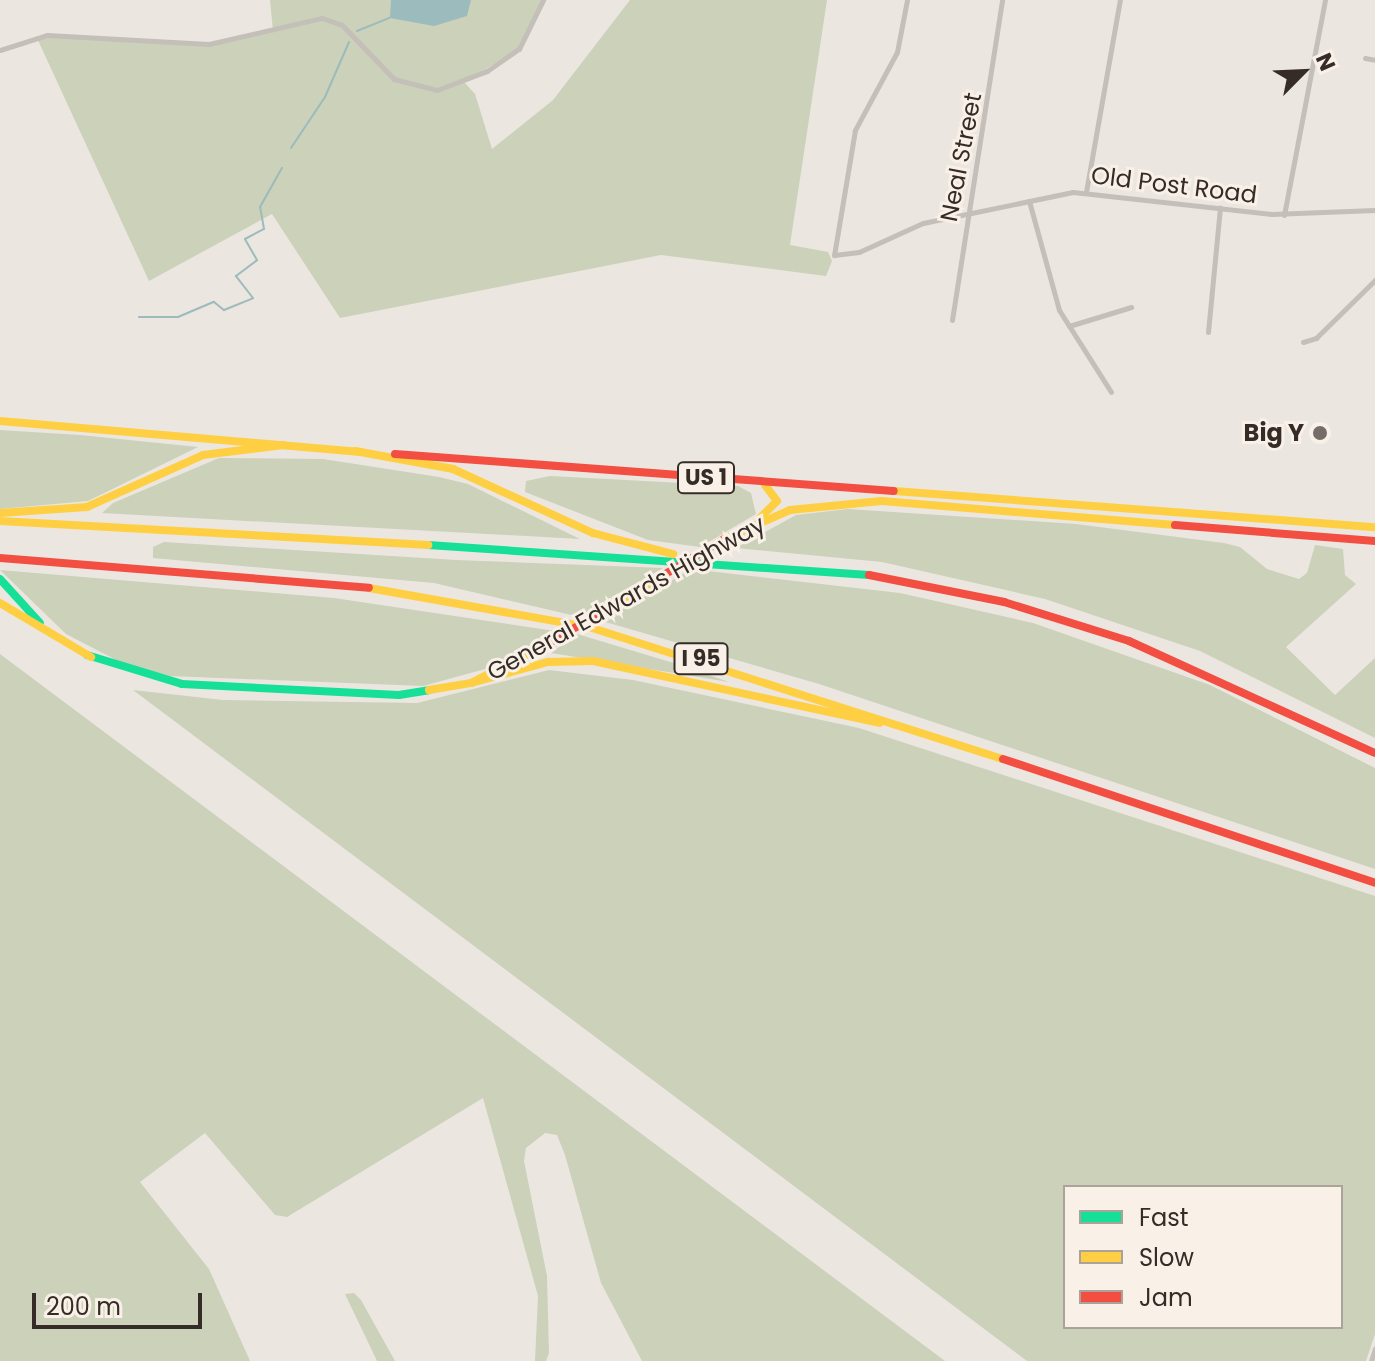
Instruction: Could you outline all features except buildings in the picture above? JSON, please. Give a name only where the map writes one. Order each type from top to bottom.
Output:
[{"type":"main road","name":"General Edwards Highway","points":[[0,421],[757,482],[1375,527]]},
{"type":"main road","points":[[0,513],[87,507],[207,453],[283,445]]},
{"type":"main road","points":[[355,451],[458,471],[593,533],[694,560]]},
{"type":"main road","points":[[742,530],[777,501],[772,488],[757,482]]},
{"type":"main road","name":"General Edwards Highway","points":[[2,582],[39,622],[91,657],[140,676],[202,686],[399,695],[471,683],[551,642],[742,530],[790,510],[841,501],[1375,541]]},
{"type":"main road","points":[[0,521],[694,560],[883,577],[1024,608],[1181,661],[1375,753]]},
{"type":"main road","name":"I 95","points":[[0,558],[328,582],[503,609],[674,651],[1375,883]]},
{"type":"main road","points":[[0,603],[91,657]]},
{"type":"main road","points":[[471,683],[548,662],[593,661],[913,728]]},
{"type":"street","points":[[0,50],[47,35],[209,44],[322,18],[342,25],[405,85],[437,90],[475,77],[527,40],[543,0]]},
{"type":"street","name":"Old Post Road","points":[[907,0],[897,52],[855,130],[834,255],[859,252],[914,226],[1086,192],[1284,215],[1375,210]]},
{"type":"street","name":"Neal Street","points":[[952,320],[1002,0]]},
{"type":"street","points":[[1086,192],[1120,0]]},
{"type":"street","points":[[1284,215],[1325,0]]},
{"type":"street","points":[[1365,58],[1375,60]]},
{"type":"street","points":[[1029,201],[1069,326],[1111,392]]},
{"type":"street","points":[[1208,332],[1220,208]]},
{"type":"street","points":[[1303,342],[1316,338],[1375,280]]},
{"type":"street","points":[[1069,326],[1131,307]]},
{"type":"street","points":[[1371,1361],[1375,1349]]},
{"type":"green space","points":[[270,0],[543,0],[519,49],[464,82],[475,94],[492,149],[553,100],[630,0],[827,0],[790,245],[828,252],[832,261],[826,276],[661,255],[340,318],[272,214],[149,281],[36,36],[208,44],[273,31]]},
{"type":"green space","points":[[0,430],[198,447],[88,501],[0,509]]},
{"type":"green space","points":[[219,458],[323,459],[439,477],[468,484],[580,539],[102,513],[113,503]]},
{"type":"green space","points":[[550,476],[738,486],[751,493],[756,514],[700,547],[648,540],[525,492],[526,481]]},
{"type":"green space","points":[[848,509],[1076,524],[1224,543],[1240,547],[1267,569],[1299,579],[1307,573],[1315,545],[1343,549],[1345,575],[1356,584],[1286,647],[1335,695],[1375,658],[1375,738],[1200,651],[1045,599],[882,562],[736,548],[796,515]]},
{"type":"green space","points":[[164,542],[456,560],[663,568],[580,617],[434,583],[153,558],[153,547]]},
{"type":"green space","points":[[691,569],[900,593],[1033,623],[1210,685],[1375,768],[1375,869],[819,684],[602,621]]},
{"type":"green space","points":[[0,570],[334,598],[555,631],[496,666],[423,686],[170,676],[122,663],[66,634]]},
{"type":"green space","points":[[577,634],[677,664],[729,682],[551,653]]},
{"type":"green space","points":[[0,654],[945,1361],[642,1361],[601,1283],[557,1135],[545,1133],[526,1148],[524,1161],[547,1276],[549,1353],[546,1361],[535,1361],[538,1296],[483,1098],[287,1217],[275,1215],[205,1133],[140,1182],[209,1269],[250,1361],[0,1361]]},
{"type":"green space","points":[[549,670],[633,680],[859,728],[1375,896],[1375,1334],[1366,1361],[1027,1361],[133,690],[223,700],[417,703]]},
{"type":"green space","points":[[354,1293],[395,1361],[377,1361],[345,1294]]},
{"type":"water","points":[[391,0],[471,0],[467,16],[434,26],[390,18]]},
{"type":"waterway","points":[[357,31],[389,18]]},
{"type":"waterway","points":[[291,148],[325,97],[349,42]]},
{"type":"waterway","points":[[139,317],[178,317],[214,302],[224,310],[253,298],[236,276],[257,260],[245,239],[264,229],[260,207],[282,168]]},
{"type":"traffic: fast","points":[[428,545],[869,575]]},
{"type":"traffic: fast","points":[[0,579],[40,623]]},
{"type":"traffic: fast","points":[[87,655],[182,684],[399,695],[429,690]]},
{"type":"traffic: slow","points":[[0,421],[361,452]]},
{"type":"traffic: slow","points":[[0,513],[87,507],[203,455],[283,445]]},
{"type":"traffic: slow","points":[[355,451],[453,469],[593,533],[673,554]]},
{"type":"traffic: slow","points":[[760,518],[777,501],[765,485]]},
{"type":"traffic: slow","points":[[894,491],[1375,527]]},
{"type":"traffic: slow","points":[[724,539],[790,510],[882,501],[1175,525]]},
{"type":"traffic: slow","points":[[0,521],[428,545]]},
{"type":"traffic: slow","points":[[608,608],[652,582]]},
{"type":"traffic: slow","points":[[369,588],[589,627],[1003,759]]},
{"type":"traffic: slow","points":[[0,603],[91,657]]},
{"type":"traffic: slow","points":[[429,690],[471,683],[551,642]]},
{"type":"traffic: slow","points":[[471,683],[548,662],[593,661],[879,723]]},
{"type":"traffic: jam","points":[[395,454],[894,491]]},
{"type":"traffic: jam","points":[[1175,525],[1375,541]]},
{"type":"traffic: jam","points":[[652,582],[724,539]]},
{"type":"traffic: jam","points":[[0,558],[369,588]]},
{"type":"traffic: jam","points":[[869,575],[1004,602],[1129,641],[1375,753]]},
{"type":"traffic: jam","points":[[551,642],[608,608]]},
{"type":"traffic: jam","points":[[1003,759],[1375,883]]},
{"type":"place","name":"Big Y","points":[[1320,433]]}]
